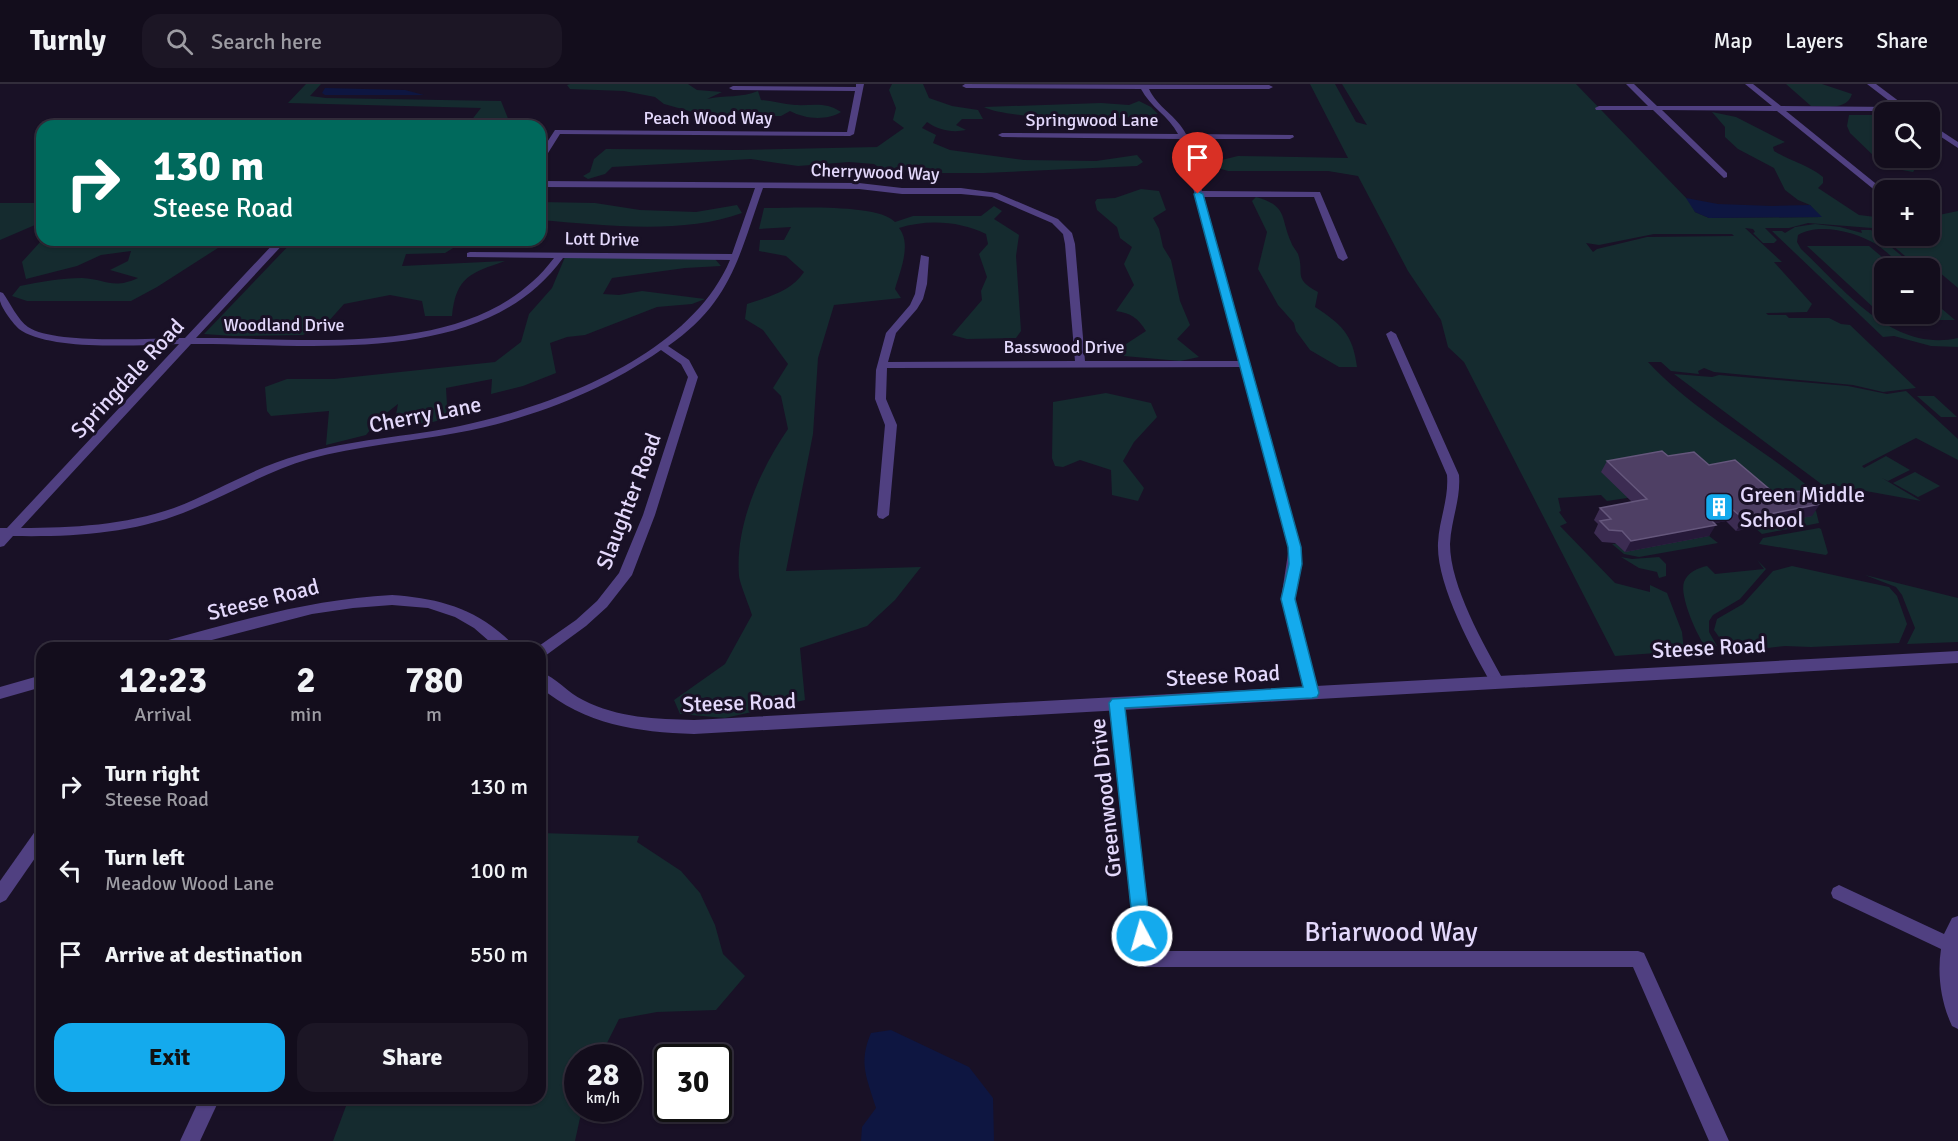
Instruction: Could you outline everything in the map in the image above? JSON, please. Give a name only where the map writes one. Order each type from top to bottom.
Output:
[{"type":"street","points":[[1630,84],[1724,175]]},
{"type":"street","points":[[1749,84],[1874,187]]},
{"type":"street","points":[[1871,84],[1896,102]]},
{"type":"street","points":[[1143,85],[1151,100],[1173,119],[1183,136],[1295,547],[1296,564],[1288,599],[1312,693]]},
{"type":"street","points":[[733,88],[860,86]]},
{"type":"street","name":"Peach Wood Way","points":[[546,150],[558,132],[850,134],[860,86]]},
{"type":"street","points":[[966,86],[1269,87]]},
{"type":"street","points":[[1599,108],[1874,110]]},
{"type":"street","points":[[1940,133],[1958,146]]},
{"type":"street","name":"Springwood Lane","points":[[1002,135],[1290,136]]},
{"type":"street","name":"Cherrywood Way","points":[[546,184],[859,186],[902,191],[983,193],[999,197],[1055,221],[1066,232],[1070,244],[1080,363]]},
{"type":"street","name":"Cherry Lane","points":[[5,532],[91,530],[137,523],[177,510],[267,470],[305,456],[459,429],[548,404],[590,387],[661,346],[694,319],[712,299],[730,271],[760,185]]},
{"type":"street","points":[[1198,194],[1317,194],[1343,258]]},
{"type":"street","name":"Springdale Road","points":[[0,543],[5,532],[276,246]]},
{"type":"street","name":"Lott Drive","points":[[470,255],[734,257]]},
{"type":"street","name":"Woodland Drive","points":[[0,295],[19,324],[45,337],[75,340],[366,342],[401,339],[476,319],[518,298],[541,279],[561,255]]},
{"type":"street","points":[[883,515],[891,425],[884,412],[879,393],[883,365],[887,343],[893,329],[918,300],[922,286],[924,257]]},
{"type":"street","points":[[1391,334],[1453,475],[1455,494],[1444,543],[1446,563],[1479,647],[1497,681]]},
{"type":"street","name":"Slaughter Road","points":[[546,648],[581,623],[614,592],[633,558],[690,393],[693,377],[689,365],[682,358],[661,346]]},
{"type":"street","name":"Basswood Drive","points":[[883,365],[1245,364]]},
{"type":"street","name":"Steese Road","points":[[185,642],[318,608],[364,600],[390,599],[438,605],[460,613],[500,642]]},
{"type":"street","name":"Steese Road","points":[[546,683],[570,702],[594,714],[629,723],[675,727],[835,721],[1497,681],[1958,657]]},
{"type":"street","points":[[0,693],[36,683]]},
{"type":"street","name":"Greenwood Drive","points":[[1117,703],[1145,959]]},
{"type":"street","points":[[0,895],[36,844]]},
{"type":"street","points":[[1839,893],[1950,945]]},
{"type":"street","points":[[1958,924],[1950,945],[1949,978],[1958,1020]]},
{"type":"street","name":"Briarwood Way","points":[[1145,959],[1638,959],[1719,1141]]},
{"type":"street","points":[[190,1141],[207,1104]]},
{"type":"green space","points":[[306,84],[321,84],[310,96],[501,101],[509,120],[472,120],[481,108],[288,103]]},
{"type":"green space","points":[[688,84],[697,90],[722,92],[707,99],[745,95],[758,91],[761,100],[795,105],[824,105],[841,112],[822,118],[802,116],[790,111],[781,116],[770,116],[756,111],[720,117],[664,104],[655,97],[624,91],[570,89],[567,85]]},
{"type":"green space","points":[[892,84],[923,84],[929,98],[952,106],[978,110],[983,119],[962,119],[956,125],[966,130],[945,130],[927,122],[922,128],[936,135],[933,143],[950,150],[1024,160],[1096,161],[1137,155],[1143,162],[1137,166],[937,173],[880,168],[874,164],[849,162],[798,166],[751,159],[612,167],[605,174],[588,179],[583,176],[590,172],[594,159],[606,149],[737,150],[877,147],[904,128],[893,120],[896,108],[889,90]]},
{"type":"green space","points":[[1310,84],[1335,84],[1356,122],[1367,125],[1342,84],[1576,84],[1690,202],[1695,212],[1709,218],[1821,217],[1810,205],[1798,200],[1785,190],[1774,168],[1738,149],[1725,137],[1725,127],[1712,112],[1736,117],[1785,142],[1773,147],[1774,151],[1823,177],[1823,183],[1818,188],[1859,215],[1874,217],[1874,230],[1808,223],[1789,228],[1765,228],[1777,240],[1774,243],[1763,243],[1753,233],[1755,232],[1753,229],[1745,228],[1782,262],[1774,262],[1812,304],[1807,312],[1766,313],[1786,315],[1789,318],[1829,318],[1841,324],[1850,325],[1916,388],[1883,392],[1853,385],[1714,372],[1704,368],[1698,371],[1699,374],[1671,371],[1661,362],[1648,362],[1687,398],[1796,476],[1816,493],[1812,497],[1814,504],[1627,498],[1607,501],[1601,495],[1558,498],[1561,511],[1559,512],[1567,523],[1560,526],[1615,583],[1650,592],[1650,585],[1667,593],[1682,632],[1684,651],[1615,656],[1464,362],[1448,347],[1441,320],[1408,271],[1358,176],[1328,171],[1228,171],[1205,164],[1238,156],[1348,158]],"holes":[[[1654,234],[1732,234],[1734,236],[1647,237],[1597,249],[1593,252],[1586,243],[1599,245]]]},
{"type":"green space","points":[[1786,84],[1822,84],[1852,94],[1841,105],[1811,106]]},
{"type":"green space","points":[[1139,101],[1151,107],[1158,114],[1122,118],[1042,117],[1017,115],[984,107],[1101,103],[1129,105]]},
{"type":"green space","points":[[1849,115],[1874,115],[1874,156],[1850,133],[1847,126]]},
{"type":"green space","points":[[1891,168],[1916,168],[1913,172]]},
{"type":"green space","points":[[1141,189],[1159,191],[1166,210],[1153,218],[1159,229],[1163,247],[1171,260],[1180,301],[1190,325],[1177,339],[1199,357],[1180,361],[1124,356],[1120,348],[1146,331],[1134,317],[1116,311],[1134,285],[1124,264],[1132,247],[1120,238],[1117,227],[1097,210],[1095,202],[1097,199],[1115,198]]},
{"type":"green space","points":[[1256,197],[1273,204],[1281,214],[1298,254],[1302,279],[1318,292],[1315,307],[1339,325],[1349,338],[1357,367],[1339,367],[1310,350],[1296,331],[1294,323],[1278,305],[1258,269],[1267,232],[1252,201]]},
{"type":"green space","points":[[546,202],[595,203],[640,210],[696,212],[737,205],[742,213],[694,224],[616,226],[546,220]]},
{"type":"green space","points":[[0,203],[36,203],[36,225],[0,240]]},
{"type":"green space","points":[[994,206],[1002,211],[994,219],[1019,235],[1016,256],[1021,331],[1016,338],[967,339],[952,335],[982,300],[981,291],[987,277],[979,254],[988,244],[986,234],[954,224],[921,223],[899,228],[903,234],[905,250],[895,289],[901,298],[834,305],[818,358],[813,434],[786,571],[921,567],[895,600],[867,626],[800,648],[805,700],[725,718],[680,714],[674,700],[725,664],[752,615],[739,576],[741,537],[745,518],[759,480],[788,429],[781,396],[773,388],[788,364],[763,330],[745,319],[747,304],[786,289],[804,272],[786,256],[759,251],[760,240],[784,240],[791,227],[759,229],[764,208],[853,209],[886,216],[895,222],[913,216],[981,216]]},
{"type":"green space","points":[[1958,211],[1958,288],[1940,273],[1940,258],[1905,256],[1893,246],[1940,246],[1940,215]]},
{"type":"green space","points":[[1815,224],[1862,233],[1861,230],[1871,230],[1874,233],[1874,243],[1848,232],[1827,229],[1807,231],[1798,235],[1797,242],[1801,249],[1874,316],[1874,324],[1886,324],[1912,336],[1934,340],[1958,338],[1958,347],[1931,346],[1894,336],[1883,337],[1772,231],[1785,233],[1795,227]]},
{"type":"green space","points":[[37,246],[221,246],[131,301],[27,301],[12,296],[20,286],[51,280],[82,278],[115,284],[138,278],[110,270],[128,261],[131,251],[101,255],[77,266],[26,279],[22,262]]},
{"type":"green space","points":[[288,246],[456,246],[445,253],[406,254],[402,266],[505,261],[467,278],[457,292],[452,316],[425,316],[422,301],[390,295],[344,304],[327,323],[303,335],[204,334]]},
{"type":"green space","points":[[1807,246],[1869,246],[1883,258],[1874,258],[1874,308]]},
{"type":"green space","points":[[1878,246],[1890,246],[1904,258],[1893,258]]},
{"type":"green space","points":[[565,257],[715,259],[721,266],[685,268],[612,278],[603,294],[619,295],[642,291],[705,299],[692,304],[657,307],[585,335],[567,337],[550,343],[556,373],[523,386],[491,394],[492,379],[446,388],[447,405],[452,417],[425,424],[395,420],[398,404],[380,418],[366,435],[326,445],[329,411],[271,416],[267,411],[265,387],[287,379],[334,379],[495,362],[521,342],[529,314],[552,288]]},
{"type":"green space","points":[[1940,307],[1955,320],[1940,320]]},
{"type":"green space","points":[[1674,374],[1712,377],[1719,375],[1848,386],[1887,394],[1906,391],[1958,439],[1958,460],[1916,438],[1862,466],[1864,468],[1886,456],[1910,470],[1888,481],[1882,478],[1921,501],[1827,484],[1824,486]]},
{"type":"green space","points":[[1106,393],[1151,403],[1157,417],[1134,442],[1123,461],[1144,488],[1138,501],[1112,495],[1111,470],[1080,460],[1063,467],[1055,466],[1052,458],[1053,402]]},
{"type":"green space","points":[[1917,396],[1934,396],[1957,417],[1941,417]]},
{"type":"green space","points":[[1915,472],[1940,486],[1918,497],[1893,483]]},
{"type":"green space","points":[[1810,509],[1816,511],[1819,523],[1762,534],[1754,527],[1811,516]]},
{"type":"green space","points":[[1819,528],[1828,553],[1826,555],[1759,544],[1763,538]]},
{"type":"green space","points":[[1709,536],[1718,543],[1639,557],[1624,554],[1612,544]]},
{"type":"green space","points":[[1621,557],[1632,559],[1659,557],[1666,564],[1666,576],[1659,578],[1657,572],[1639,568]]},
{"type":"green space","points":[[1757,560],[1766,569],[1740,599],[1713,615],[1709,621],[1709,632],[1717,646],[1707,649],[1694,627],[1684,597],[1684,582],[1694,571],[1707,566],[1715,574],[1764,569]]},
{"type":"green space","points":[[1792,566],[1889,587],[1897,596],[1907,624],[1899,643],[1785,646],[1742,651],[1724,644],[1714,630],[1717,619],[1743,604],[1773,571]]},
{"type":"green space","points":[[1865,575],[1958,598],[1958,642],[1907,644],[1915,628],[1902,595],[1896,587]]},
{"type":"green space","points":[[546,833],[639,836],[637,842],[681,871],[700,893],[715,925],[723,954],[745,976],[716,1010],[657,1012],[619,1019],[606,1044],[564,1044],[564,1122],[579,1122],[575,1141],[333,1141],[347,1104],[546,1104]]},
{"type":"shaded area","points":[[325,88],[405,90],[424,95],[325,95],[322,93]]},
{"type":"shaded area","points":[[1686,198],[1718,204],[1810,205],[1822,217],[1709,218],[1695,212]]},
{"type":"shaded area","points":[[891,1030],[969,1067],[993,1098],[994,1141],[861,1141],[862,1127],[876,1108],[865,1070],[867,1044],[871,1033]]},
{"type":"building","name":"Green Middle School","points":[[1662,451],[1668,456],[1694,452],[1709,465],[1735,460],[1774,493],[1804,491],[1820,504],[1744,519],[1733,510],[1706,515],[1716,525],[1631,541],[1622,531],[1609,530],[1600,521],[1611,519],[1600,508],[1647,499],[1607,461]]},
{"type":"place","name":"Green Middle School","points":[[1719,507]]},
{"type":"route","points":[[1142,936],[1117,703],[1312,693],[1294,630],[1288,599],[1296,564],[1295,547],[1198,194]]}]
